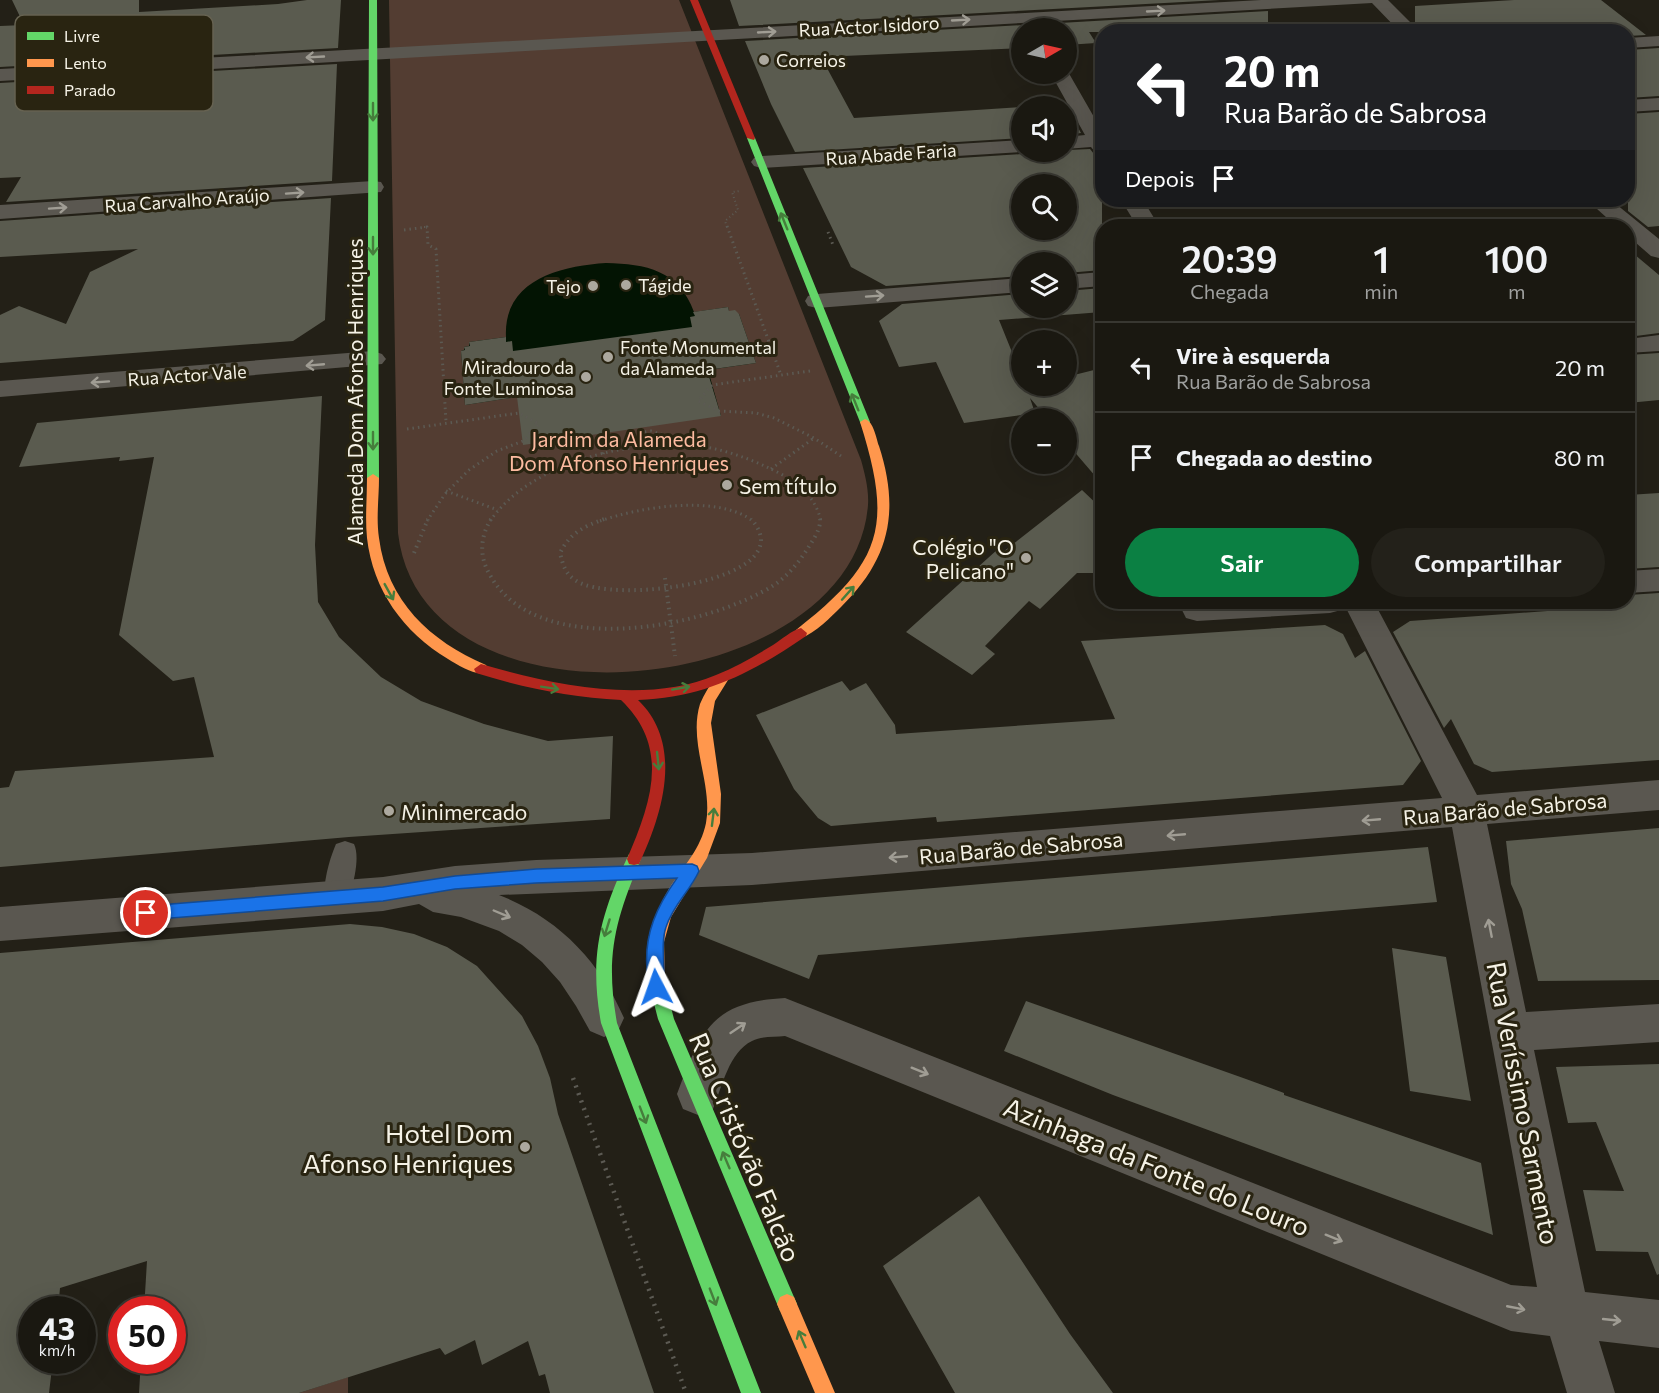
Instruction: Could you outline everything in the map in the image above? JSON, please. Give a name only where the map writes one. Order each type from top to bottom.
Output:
[{"type":"main road","name":"Alameda Dom Afonso Henriques","points":[[374,0],[373,536],[376,561],[385,586],[399,610],[419,632],[476,668],[511,680],[550,689],[623,694],[679,689],[721,680],[811,627],[836,606],[856,584],[871,561],[881,537],[886,513],[886,490],[877,456],[817,301],[694,0]]},
{"type":"main road","name":"Rua Cristóvão Falcão","points":[[721,680],[706,709],[705,725],[715,793],[714,823],[692,871],[669,902],[657,928],[654,954],[656,987],[666,1019],[825,1393]]},
{"type":"main road","points":[[623,694],[644,711],[651,722],[656,738],[660,780],[648,830],[627,873],[604,940],[602,987],[612,1035],[751,1393]]},
{"type":"street","points":[[1018,0],[1028,18]]},
{"type":"street","name":"Rua Actor Isidoro","points":[[1077,20],[1365,0]]},
{"type":"street","points":[[1378,0],[1403,24]]},
{"type":"street","name":"Rua Actor Isidoro","points":[[213,63],[708,35],[1011,24]]},
{"type":"street","points":[[1635,43],[1659,41]]},
{"type":"street","name":"Rua Actor Isidoro","points":[[0,75],[15,74]]},
{"type":"street","points":[[1066,84],[1095,133]]},
{"type":"street","points":[[1635,106],[1659,104]]},
{"type":"street","points":[[1077,143],[1095,143]]},
{"type":"street","name":"Rua Abade Faria","points":[[760,162],[1011,147]]},
{"type":"street","name":"Rua Carvalho Araújo","points":[[0,212],[374,187]]},
{"type":"street","points":[[1606,207],[1620,219]]},
{"type":"street","points":[[1635,232],[1647,242]]},
{"type":"street","points":[[1077,281],[1095,280]]},
{"type":"street","points":[[817,301],[1011,286]]},
{"type":"street","points":[[1635,345],[1659,343]]},
{"type":"street","name":"Rua Actor Vale","points":[[0,389],[373,359]]},
{"type":"street","points":[[1635,582],[1659,580]]},
{"type":"street","points":[[1196,609],[1214,609]]},
{"type":"street","name":"Rua Veríssimo Sarmento","points":[[1363,609],[1467,811],[1566,1315],[1586,1371],[1590,1393]]},
{"type":"street","name":"Rua Barão de Sabrosa","points":[[0,924],[383,894],[455,882],[536,876],[776,867],[1659,795]]},
{"type":"street","name":"Rua Barão de Sabrosa","points":[[383,894],[417,894],[471,903],[511,918],[538,934],[561,953],[581,976],[612,1035]]},
{"type":"street","name":"Azinhaga da Fonte do Louro","points":[[698,1094],[714,1053],[726,1036],[742,1024],[759,1017],[784,1017],[1510,1308],[1659,1324]]},
{"type":"street","points":[[1510,1032],[1659,1023]]},
{"type":"lane","points":[[336,898],[345,852]]},
{"type":"path","points":[[732,192],[738,210],[725,220],[781,375]]},
{"type":"path","points":[[427,227],[428,245],[436,249],[446,422]]},
{"type":"path","points":[[828,232],[834,245]]},
{"type":"path","points":[[841,366],[712,385],[698,401],[719,411],[756,413],[774,418],[814,438],[848,462]]},
{"type":"path","points":[[374,434],[519,413],[539,424],[522,441],[498,451],[472,467],[446,491],[429,518],[416,547],[399,610]]},
{"type":"path","points":[[634,434],[658,432],[664,435],[666,444]]},
{"type":"path","points":[[603,454],[604,445],[608,440],[618,436]]},
{"type":"path","points":[[770,469],[814,438]]},
{"type":"path","points":[[666,444],[709,447],[743,457],[770,469],[804,490],[816,504],[821,524],[802,558],[776,583],[758,595],[730,607],[671,623],[612,627],[577,626],[546,620],[519,607],[496,585],[484,563],[482,552],[485,529],[498,510],[518,493],[546,475],[603,454],[666,444]]},
{"type":"path","points":[[446,491],[498,510]]},
{"type":"path","points":[[682,506],[727,510],[750,518],[758,526],[762,544],[757,554],[738,569],[706,581],[667,589],[627,591],[592,586],[570,577],[562,568],[561,549],[573,535],[608,518],[682,506]]},
{"type":"path","points":[[666,578],[679,689]]},
{"type":"path","points":[[573,1078],[686,1393]]},
{"type":"green space","name":"Jardim da Alameda Dom Afonso Henriques","points":[[389,0],[679,0],[861,460],[866,482],[868,505],[844,571],[792,621],[719,655],[636,671],[553,668],[479,645],[424,600],[398,533]]},
{"type":"green space","points":[[348,1377],[348,1393],[299,1393]]},
{"type":"shaded area","name":"Fonte Monumental da Alameda","points":[[606,263],[635,265],[670,278],[688,298],[694,312],[728,307],[729,311],[739,314],[756,363],[708,370],[721,416],[517,397],[465,405],[461,351],[464,347],[469,346],[469,342],[506,337],[508,318],[514,302],[524,289],[538,280],[571,268]]},
{"type":"building","points":[[12,0],[139,0],[139,12],[278,4],[307,0],[341,0],[338,48],[213,55],[213,15],[19,15]]},
{"type":"building","points":[[730,0],[1220,0],[739,26]]},
{"type":"building","points":[[1514,0],[1601,0],[1632,24],[1415,24],[1415,6]]},
{"type":"building","points":[[1268,11],[1268,24],[1095,24],[1095,32],[1089,32],[1095,43],[1077,44],[1077,22]]},
{"type":"building","points":[[15,25],[15,66],[0,67],[0,26]]},
{"type":"building","points":[[1011,26],[1011,48],[821,57],[854,118],[1011,108],[1011,139],[795,152],[771,104],[745,41]]},
{"type":"building","points":[[1635,26],[1646,35],[1635,36]]},
{"type":"building","points":[[1659,48],[1659,96],[1635,98],[1635,50]]},
{"type":"building","points":[[337,64],[332,181],[6,202],[21,177],[0,178],[0,83],[15,82],[15,111],[213,111],[213,71]]},
{"type":"building","points":[[1659,112],[1659,226],[1648,227],[1628,211],[1628,207],[1635,207],[1635,114]]},
{"type":"building","points":[[1090,149],[1095,154],[1095,207],[1102,207],[1102,219],[1095,219],[1095,271],[1077,272],[1077,252],[1011,252],[1011,277],[886,286],[851,267],[803,168],[1011,155],[1011,162],[1077,162],[1077,150]]},
{"type":"building","points":[[331,198],[325,320],[293,341],[0,363],[0,315],[19,306],[66,324],[90,272],[138,249],[0,257],[0,221]]},
{"type":"building","points":[[1635,255],[1659,275],[1659,333],[1635,336]]},
{"type":"building","points":[[1095,289],[1095,313],[1077,314],[1077,290]]},
{"type":"building","points":[[1011,295],[1011,318],[1025,318],[999,320],[1011,350],[1011,396],[1077,396],[1077,374],[1095,370],[1095,476],[1077,455],[1077,408],[1038,408],[1030,398],[1033,408],[1011,408],[1011,416],[964,423],[936,362],[899,367],[879,321],[902,304]]},
{"type":"building","name":"Fonte Monumental da Alameda","points":[[728,307],[729,311],[735,310],[739,314],[756,363],[707,370],[721,416],[523,445],[517,397],[465,405],[461,351],[465,350],[464,347],[470,346],[469,342],[506,337],[506,342],[512,341],[513,351],[692,327],[690,317],[695,316],[693,312]]},
{"type":"building","points":[[1659,353],[1659,400],[1635,402],[1635,355]]},
{"type":"building","points":[[322,396],[315,545],[318,602],[339,637],[381,677],[421,701],[484,724],[548,741],[613,736],[610,819],[349,837],[0,867],[0,788],[9,787],[15,771],[214,757],[194,677],[173,681],[119,635],[154,457],[119,461],[120,457],[19,467],[37,423]]},
{"type":"building","points":[[1082,490],[1095,502],[1095,573],[1077,573],[1040,609],[1029,601],[985,646],[995,654],[972,675],[906,632],[998,549],[1003,552]]},
{"type":"building","points":[[1659,493],[1659,567],[1635,569],[1635,495]]},
{"type":"building","points":[[1659,593],[1659,760],[1492,772],[1474,764],[1451,719],[1444,728],[1393,632],[1410,621],[1574,609],[1635,609],[1635,595]]},
{"type":"building","points":[[1325,625],[1343,634],[1355,658],[1365,651],[1421,761],[1403,785],[937,822],[936,817],[831,826],[818,818],[794,789],[756,715],[842,681],[850,691],[866,683],[895,725],[896,734],[1115,719],[1081,641]]},
{"type":"building","points":[[1659,828],[1659,980],[1538,981],[1522,909],[1511,884],[1506,841]]},
{"type":"building","points":[[1428,847],[1437,902],[818,955],[809,979],[699,935],[706,907]]},
{"type":"building","points":[[350,924],[382,927],[414,934],[447,947],[477,966],[522,1016],[538,1046],[550,1078],[558,1114],[654,1393],[550,1393],[545,1374],[539,1376],[528,1341],[482,1365],[475,1340],[445,1355],[440,1348],[299,1393],[139,1393],[140,1374],[186,1374],[186,1296],[145,1296],[147,1261],[60,1288],[59,1296],[18,1296],[18,1374],[51,1374],[49,1393],[0,1393],[0,953]]},
{"type":"building","points":[[1392,948],[1446,957],[1471,1101],[1410,1091]]},
{"type":"building","points":[[1026,1001],[1246,1079],[1284,1093],[1284,1095],[1481,1163],[1493,1235],[1113,1095],[1004,1051]]},
{"type":"building","points":[[1659,1064],[1659,1274],[1657,1275],[1648,1252],[1596,1251],[1583,1190],[1624,1191],[1596,1122],[1568,1123],[1556,1067]]},
{"type":"building","points":[[979,1196],[1070,1334],[1113,1393],[955,1393],[883,1266]]},
{"type":"traffic: fast","points":[[373,0],[373,478]]},
{"type":"traffic: fast","points":[[751,138],[865,422]]},
{"type":"traffic: fast","points":[[634,859],[616,901],[605,939],[603,978],[609,1023],[751,1393]]},
{"type":"traffic: fast","points":[[657,984],[666,1019],[787,1304]]},
{"type":"traffic: slow","points":[[801,633],[853,588],[869,565],[880,541],[884,516],[883,488],[865,422]]},
{"type":"traffic: slow","points":[[373,478],[373,538],[384,582],[407,619],[423,634],[440,648],[481,669]]},
{"type":"traffic: slow","points":[[657,984],[655,956],[663,917],[676,892],[702,853],[713,823],[714,794],[704,723],[708,701],[721,680]]},
{"type":"traffic: slow","points":[[787,1304],[825,1393]]},
{"type":"traffic: jam","points":[[694,0],[751,138]]},
{"type":"traffic: jam","points":[[481,669],[564,690],[623,695],[680,691],[731,675],[801,633]]},
{"type":"traffic: jam","points":[[623,694],[641,711],[652,730],[658,750],[659,772],[656,794],[651,816],[634,859]]},
{"type":"place","name":"Correios","points":[[764,60]]},
{"type":"place","name":"Tágide","points":[[626,285]]},
{"type":"place","name":"Tejo","points":[[593,286]]},
{"type":"place","name":"Fonte Monumental da Alameda","points":[[608,357]]},
{"type":"place","name":"Miradouro da Fonte Luminosa","points":[[586,377]]},
{"type":"place","name":"Sem título","points":[[727,485]]},
{"type":"place","name":"Colégio \"O Pelicano\"","points":[[1026,558]]},
{"type":"place","name":"Minimercado","points":[[389,811]]},
{"type":"place","name":"Hotel Dom Afonso Henriques","points":[[525,1147]]},
{"type":"route","points":[[146,913],[383,894],[455,882],[536,876],[692,871],[669,902],[657,928],[654,954],[656,987]]}]
